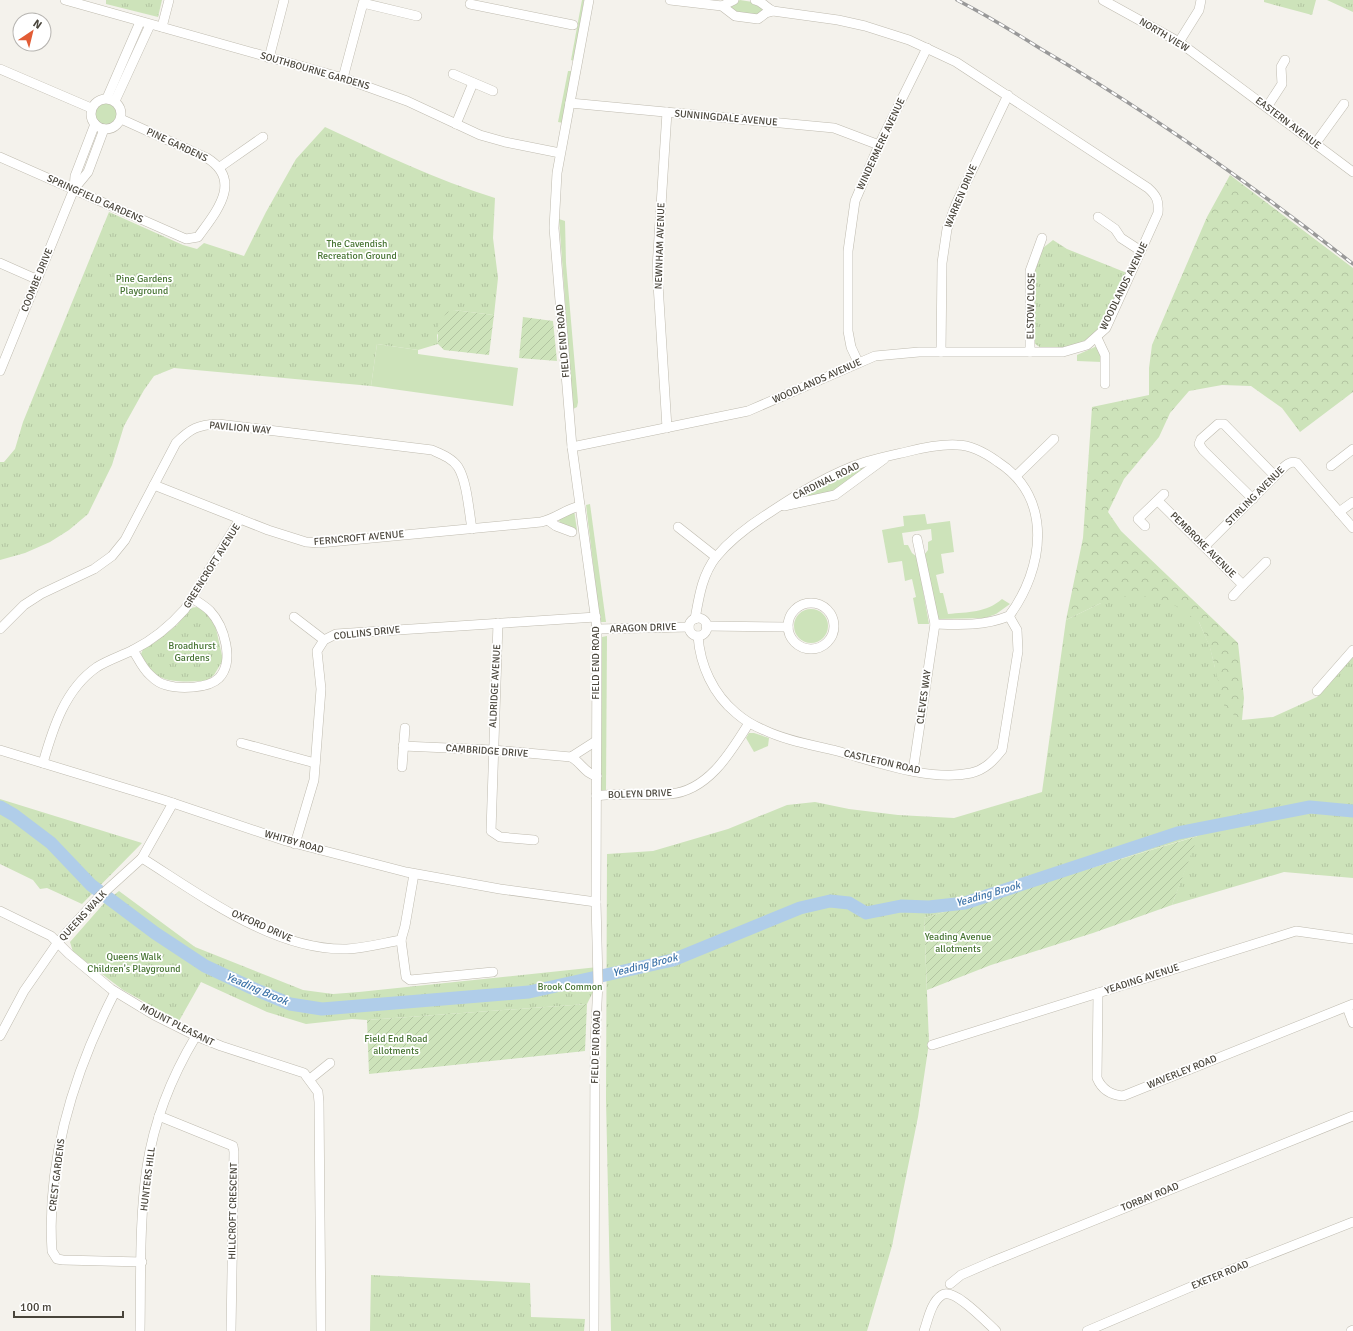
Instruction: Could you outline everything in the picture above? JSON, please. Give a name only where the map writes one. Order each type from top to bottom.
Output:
[{"type":"street","name":"SOUTHBOURNE GARDENS","points":[[65,0],[343,78],[407,101],[480,135],[505,142],[560,153]]},
{"type":"street","points":[[162,27],[169,0]]},
{"type":"street","points":[[269,58],[284,0]]},
{"type":"street","name":"FIELD END ROAD","points":[[590,0],[560,153],[555,194],[554,228],[572,447],[597,629],[596,902],[598,977],[595,1045],[594,1331]]},
{"type":"street","points":[[670,0],[722,6],[735,16],[752,19],[758,19],[766,13],[773,11]]},
{"type":"street","points":[[722,6],[734,0]]},
{"type":"street","name":"WOODLANDS AVENUE","points":[[572,447],[748,410],[875,356],[893,353],[1063,352],[1076,350],[1097,338],[1106,328],[1158,213],[1159,205],[1157,197],[1148,188],[956,62],[910,40],[865,26],[838,20],[773,11],[768,9],[759,1],[755,0]]},
{"type":"street","name":"NORTH VIEW","points":[[1103,0],[1179,42],[1223,75]]},
{"type":"street","points":[[1179,42],[1199,10],[1201,0]]},
{"type":"street","points":[[343,78],[360,2],[417,16]]},
{"type":"street","points":[[470,4],[573,25]]},
{"type":"street","points":[[111,100],[140,22]]},
{"type":"street","points":[[111,100],[150,25]]},
{"type":"street","name":"WINDERMERE AVENUE","points":[[858,362],[851,347],[848,331],[850,233],[855,200],[879,145],[927,48]]},
{"type":"street","points":[[1267,107],[1282,84],[1282,66],[1285,60]]},
{"type":"street","points":[[0,69],[92,108]]},
{"type":"street","points":[[453,74],[493,91]]},
{"type":"street","name":"EASTERN AVENUE","points":[[1223,75],[1353,172]]},
{"type":"street","points":[[456,124],[473,83]]},
{"type":"street","name":"WARREN DRIVE","points":[[941,352],[942,264],[947,229],[956,204],[1008,95]]},
{"type":"street","points":[[111,100],[121,109],[121,119],[114,127],[104,129],[95,124],[91,117],[92,108],[97,101],[111,100]]},
{"type":"street","name":"SUNNINGDALE AVENUE","points":[[570,103],[834,128],[879,145]]},
{"type":"street","points":[[1315,144],[1344,104]]},
{"type":"street","name":"NEWNHAM AVENUE","points":[[667,112],[657,268],[667,428]]},
{"type":"street","name":"PINE GARDENS","points":[[121,119],[208,158],[220,167],[225,187],[223,198],[198,237],[191,240]]},
{"type":"street","name":"COOMBE DRIVE","points":[[74,189],[75,176],[95,124]]},
{"type":"street","name":"COOMBE DRIVE","points":[[0,371],[74,189],[88,172],[104,129]]},
{"type":"street","points":[[220,167],[263,137]]},
{"type":"street","name":"SPRINGFIELD GARDENS","points":[[0,157],[191,240]]},
{"type":"street","points":[[1098,216],[1115,229],[1121,238],[1142,251]]},
{"type":"street","name":"ELSTOW CLOSE","points":[[1030,352],[1030,271],[1042,238]]},
{"type":"street","points":[[0,263],[36,280]]},
{"type":"street","points":[[1097,338],[1103,347],[1105,355],[1105,384]]},
{"type":"street","name":"PAVILION WAY","points":[[0,629],[24,605],[41,594],[94,569],[112,556],[125,540],[176,443],[188,430],[202,425],[218,424],[432,450],[445,456],[458,467],[464,485],[472,529]]},
{"type":"street","points":[[1253,499],[1203,450],[1199,444],[1201,440],[1218,424],[1224,424],[1275,476]]},
{"type":"street","points":[[1016,476],[1054,439]]},
{"type":"street","name":"CARDINAL ROAD","points":[[695,619],[702,584],[716,557],[732,540],[791,498],[846,470],[864,463],[922,448],[958,445],[988,455],[1016,476],[1023,485],[1035,512],[1038,536],[1037,554],[1029,581],[1019,602],[1009,616]]},
{"type":"street","points":[[1331,466],[1353,450]]},
{"type":"street","name":"CARDINAL ROAD","points":[[769,513],[786,505],[835,495],[856,481],[886,457]]},
{"type":"street","name":"STIRLING AVENUE","points":[[1204,546],[1275,476],[1289,463],[1293,462],[1297,463],[1353,528]]},
{"type":"street","name":"FERNCROFT AVENUE","points":[[154,485],[240,519],[306,542],[472,529],[549,521],[568,510],[580,506]]},
{"type":"street","name":"PEMBROKE AVENUE","points":[[1145,526],[1138,519],[1161,497],[1204,546],[1243,585],[1266,562]]},
{"type":"street","points":[[1339,512],[1353,502]]},
{"type":"street","name":"GREENCROFT AVENUE","points":[[43,763],[58,717],[76,687],[98,667],[133,650],[158,636],[168,628],[186,609],[240,519]]},
{"type":"street","points":[[549,521],[556,526],[572,532]]},
{"type":"street","points":[[678,527],[716,557]]},
{"type":"street","points":[[917,539],[935,624],[975,625],[994,622],[1009,616]]},
{"type":"street","points":[[1233,596],[1243,585]]},
{"type":"street","points":[[133,650],[150,675],[164,685],[195,686],[208,684],[218,679],[224,670],[226,660],[222,634],[218,622],[209,609],[192,598]]},
{"type":"street","points":[[811,603],[825,608],[830,613],[834,625],[831,638],[826,644],[812,650],[798,646],[793,641],[788,627],[789,619],[793,611],[799,606],[811,603]]},
{"type":"street","name":"CASTLETON ROAD","points":[[698,636],[699,649],[703,665],[712,683],[722,700],[749,723],[782,737],[913,771],[956,775],[973,773],[982,769],[994,760],[1002,750],[1018,651],[1017,630],[1009,616]]},
{"type":"street","points":[[294,617],[324,640]]},
{"type":"street","name":"COLLINS DRIVE","points":[[295,844],[314,780],[321,689],[317,651],[324,640],[336,634],[596,617]]},
{"type":"street","points":[[695,619],[702,620],[706,626],[704,634],[698,636],[691,634],[689,626],[695,619]]},
{"type":"street","name":"ALDRIDGE AVENUE","points":[[498,623],[491,831],[500,837],[534,840]]},
{"type":"street","name":"CLEVES WAY","points":[[913,771],[935,624]]},
{"type":"street","name":"ARAGON DRIVE","points":[[597,629],[689,626]]},
{"type":"street","points":[[706,626],[788,627]]},
{"type":"street","points":[[1316,690],[1353,650]]},
{"type":"street","name":"BOLEYN DRIVE","points":[[596,796],[671,794],[686,790],[714,772],[728,755],[749,723]]},
{"type":"street","points":[[402,767],[405,728]]},
{"type":"street","points":[[571,758],[596,741]]},
{"type":"street","points":[[241,743],[315,763]]},
{"type":"street","name":"CAMBRIDGE DRIVE","points":[[404,746],[493,750],[571,758]]},
{"type":"street","name":"WHITBY ROAD","points":[[0,750],[173,803],[295,844],[414,874],[596,902]]},
{"type":"street","points":[[571,758],[576,760],[590,775],[597,776]]},
{"type":"street","name":"QUEENS WALK","points":[[0,1036],[24,990],[58,942],[99,897],[142,858],[173,803]]},
{"type":"street","name":"OXFORD DRIVE","points":[[142,858],[235,916],[291,940],[326,947],[348,949],[401,940]]},
{"type":"street","points":[[414,874],[405,926],[401,940],[406,976],[410,980],[493,972]]},
{"type":"street","name":"MOUNT PLEASANT","points":[[0,911],[51,936],[69,954],[115,992],[196,1036],[235,1052],[297,1069],[310,1079]]},
{"type":"street","name":"YEADING AVENUE","points":[[932,1045],[1296,931],[1353,939]]},
{"type":"street","name":"CREST GARDENS","points":[[115,992],[88,1049],[66,1116],[55,1174],[52,1252],[57,1259],[63,1260],[142,1262]]},
{"type":"street","name":"WAVERLEY ROAD","points":[[1098,993],[1096,1078],[1100,1086],[1107,1092],[1114,1095],[1123,1096],[1350,1005]]},
{"type":"street","points":[[1350,1005],[1353,1022]]},
{"type":"street","name":"HUNTERS HILL","points":[[140,1331],[144,1198],[148,1165],[159,1116],[180,1065],[196,1036]]},
{"type":"street","points":[[321,1331],[319,1102],[318,1092],[310,1079],[330,1063]]},
{"type":"street","name":"HILLCROFT CRESCENT","points":[[159,1116],[234,1145],[231,1331]]},
{"type":"street","name":"TORBAY ROAD","points":[[950,1284],[961,1275],[991,1262],[1353,1116]]},
{"type":"street","name":"EXETER ROAD","points":[[1087,1331],[1228,1271],[1353,1222]]},
{"type":"street","points":[[924,1331],[937,1300],[942,1295],[946,1294],[958,1297],[996,1331]]},
{"type":"green space","points":[[106,0],[162,0],[158,17],[106,4]]},
{"type":"green space","points":[[582,0],[584,0],[574,61],[571,60]]},
{"type":"green space","points":[[740,0],[759,3],[762,6],[762,14],[758,17],[738,14],[730,8],[731,5]]},
{"type":"green space","points":[[1264,0],[1316,0],[1312,15],[1264,2]]},
{"type":"green space","points":[[1327,0],[1353,0],[1353,12]]},
{"type":"green space","points":[[568,71],[572,71],[563,123],[558,122]]},
{"type":"green space","points":[[106,102],[111,103],[117,109],[117,119],[111,125],[106,126],[101,125],[95,119],[94,114],[95,109],[101,103]]},
{"type":"green space","name":"The Cavendish Recreation Ground","points":[[325,127],[451,183],[495,198],[493,238],[498,278],[494,315],[454,310],[437,335],[438,344],[418,350],[377,344],[371,386],[174,368],[154,376],[144,390],[124,426],[112,465],[88,514],[69,530],[50,542],[25,553],[0,560],[0,462],[4,462],[15,449],[23,422],[109,212],[183,245],[197,249],[204,243],[244,256],[266,212],[296,159]]},
{"type":"green space","points":[[1230,175],[1353,268],[1353,392],[1300,432],[1282,408],[1251,386],[1222,385],[1189,391],[1170,413],[1159,437],[1124,479],[1108,512],[1121,531],[1238,643],[1244,698],[1242,720],[1163,749],[1215,668],[1210,648],[1199,622],[1101,603],[1066,620],[1083,538],[1092,407],[1149,395],[1149,368],[1152,345],[1207,217]]},
{"type":"green space","points":[[559,219],[565,221],[566,263],[578,402],[577,407],[573,409]]},
{"type":"green space","points":[[1053,240],[1067,249],[1127,273],[1106,318],[1091,337],[1068,347],[1041,348],[1034,343],[1033,293],[1035,266],[1038,256],[1043,248]]},
{"type":"green space","points":[[454,310],[494,315],[489,355],[444,350],[438,344],[438,326],[447,312]]},
{"type":"green space","points":[[523,317],[553,321],[557,361],[519,358]]},
{"type":"green space","points":[[377,344],[418,350],[418,354],[518,368],[513,406],[371,386]]},
{"type":"green space","points":[[1097,346],[1101,351],[1102,362],[1077,361],[1077,355]]},
{"type":"green space","points":[[871,464],[836,491],[800,500],[799,496],[823,483]]},
{"type":"green space","points":[[590,504],[606,622],[600,622],[586,505]]},
{"type":"green space","points":[[574,510],[577,530],[561,524],[558,519]]},
{"type":"green space","points":[[925,514],[927,524],[950,521],[954,552],[941,554],[944,573],[936,575],[940,593],[943,593],[948,614],[983,609],[996,604],[1002,599],[1010,604],[996,614],[985,618],[939,619],[937,617],[924,555],[928,550],[928,542],[932,540],[931,529],[902,533],[904,545],[908,545],[912,553],[917,557],[929,624],[918,624],[913,598],[916,597],[912,579],[905,581],[902,561],[888,563],[882,530],[904,526],[903,516]]},
{"type":"green space","points":[[1121,597],[1149,597],[1176,606],[1199,622],[1210,647],[1225,709],[1242,720],[1273,717],[1317,697],[1353,656],[1353,878],[1284,872],[1172,905],[1197,836],[924,918],[929,1043],[918,1117],[892,1246],[867,1331],[611,1331],[606,1100],[607,854],[653,851],[728,829],[787,805],[815,802],[849,809],[898,815],[954,818],[1042,792],[1066,620],[1101,603]]},
{"type":"green space","name":"Broadhurst Gardens","points":[[197,607],[207,613],[215,624],[223,660],[214,675],[206,681],[186,682],[167,680],[152,671],[146,664],[141,654],[143,649],[154,643],[177,625],[190,608]]},
{"type":"green space","points":[[808,609],[814,609],[818,610],[825,616],[828,626],[827,633],[821,640],[814,643],[808,643],[804,642],[797,636],[794,629],[794,623],[795,619],[801,612]]},
{"type":"green space","points":[[607,636],[606,791],[601,791],[602,637]]},
{"type":"green space","points":[[749,733],[754,733],[769,738],[768,746],[754,752],[746,738]]},
{"type":"green space","points":[[0,799],[142,843],[82,904],[47,888],[40,889],[33,880],[0,864]]},
{"type":"green space","name":"Yeading Avenue allotments","points":[[1198,836],[1172,905],[1093,933],[991,965],[927,990],[924,918]]},
{"type":"green space","name":"Brook Common","points":[[119,891],[195,947],[303,990],[333,994],[359,992],[598,967],[598,982],[587,1004],[367,1020],[352,1019],[306,1024],[267,1012],[201,982],[179,1021],[123,990],[73,952],[70,942],[106,901]]},
{"type":"green space","name":"Field End Road allotments","points":[[587,1004],[585,1051],[369,1074],[367,1020]]},
{"type":"green space","points":[[371,1275],[530,1283],[531,1317],[585,1319],[584,1331],[370,1331]]},
{"type":"waterway","name":"Yeading Brook","points":[[0,807],[14,815],[51,843],[91,885],[155,933],[205,966],[290,1004],[322,1009],[529,992],[673,960],[800,908],[830,901],[849,903],[866,913],[901,906],[929,907],[965,903],[1178,833],[1310,807],[1353,811]]},
{"type":"railway","points":[[957,0],[1082,73],[1162,125],[1278,206],[1353,264]]},
{"type":"park label","name":"Pine Gardens Playground","points":[[144,284]]},
{"type":"park label","name":"Queens Walk Children's Playground","points":[[134,962]]}]
